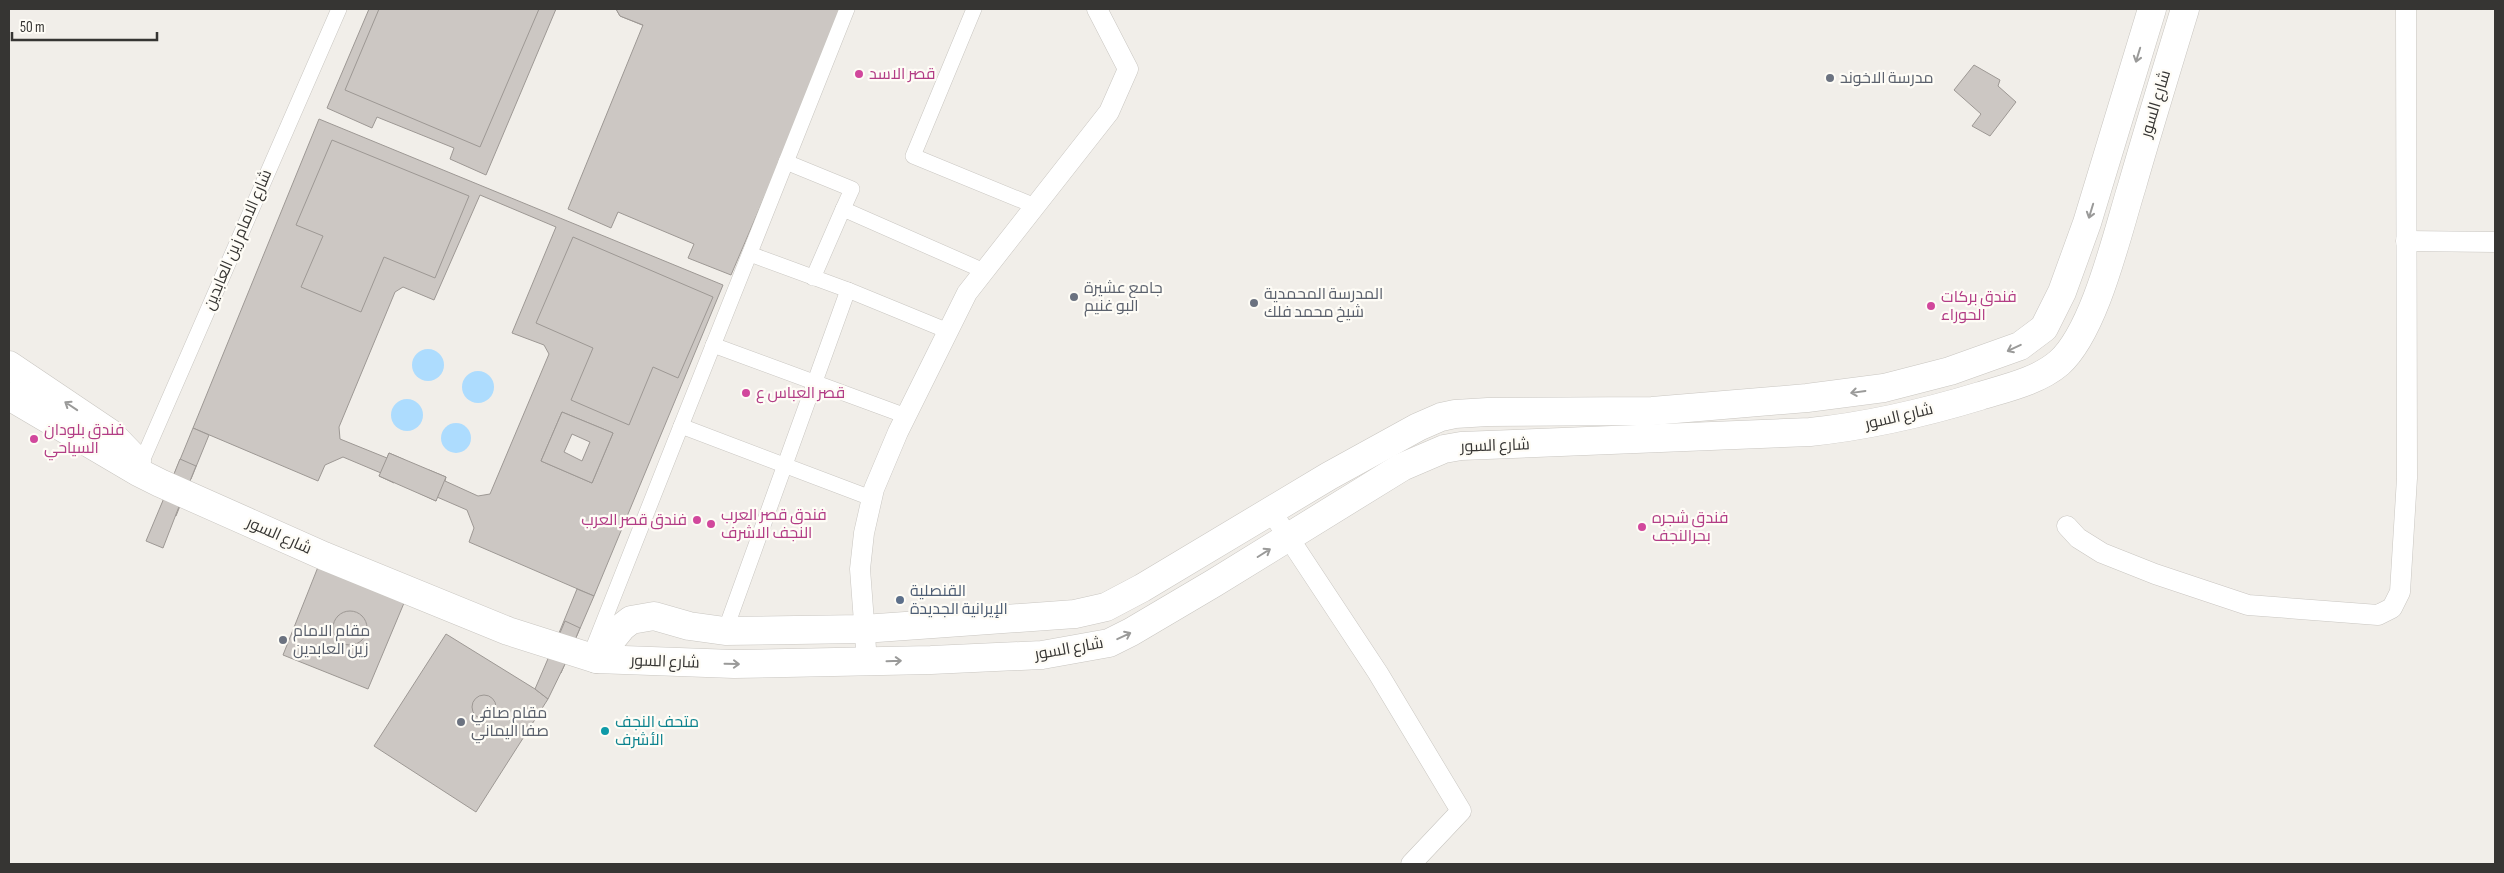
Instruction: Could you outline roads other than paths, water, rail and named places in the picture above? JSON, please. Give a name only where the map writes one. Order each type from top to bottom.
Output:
[{"type":"main road","name":"شارع السور","points":[[593,658],[622,627],[631,620],[643,617],[654,616],[689,626],[725,631],[863,629],[1075,614],[1106,607],[1142,588],[1271,511],[1418,427],[1455,414],[1652,411],[1807,398],[1884,388],[1950,371],[2020,346],[2044,328],[2062,292],[2088,223],[2152,9]]},
{"type":"main road","name":"شارع السور","points":[[9,396],[146,473],[324,556],[508,631],[593,658],[734,664],[867,662],[1042,655],[1108,643],[1140,627],[1377,482],[1444,449],[1462,446],[1810,432],[1847,428],[1887,421],[2009,388],[2051,368],[2072,350],[2084,331],[2107,270],[2185,9]]},
{"type":"main road","name":"شارع السور","points":[[9,366],[110,434],[146,473]]},
{"type":"street","name":"شارع الامام زين العابدين","points":[[146,473],[339,9]]},
{"type":"street","points":[[593,658],[681,426],[847,9]]},
{"type":"street","points":[[974,9],[912,156],[1035,206]]},
{"type":"street","points":[[867,662],[863,629],[860,569],[864,533],[871,498],[906,416],[967,293],[1109,112],[1128,69],[1097,9]]},
{"type":"street","points":[[2067,526],[2078,538],[2102,553],[2155,574],[2248,605],[2378,614],[2392,608],[2400,592],[2406,478],[2406,9]]},
{"type":"street","points":[[786,162],[852,189],[813,278]]},
{"type":"street","points":[[843,210],[984,271]]},
{"type":"street","points":[[2406,241],[2495,242]]},
{"type":"street","points":[[750,254],[848,290],[948,331]]},
{"type":"street","points":[[725,631],[848,290]]},
{"type":"street","points":[[713,345],[906,416]]},
{"type":"street","points":[[681,426],[871,498]]},
{"type":"street","points":[[1271,511],[1378,672],[1461,811],[1411,864]]},
{"type":"water","points":[[428,349],[439,354],[444,365],[439,376],[428,381],[417,376],[412,365],[417,354]]},
{"type":"water","points":[[478,371],[489,376],[494,387],[489,398],[478,403],[467,398],[462,387],[467,376]]},
{"type":"water","points":[[407,399],[413,400],[418,404],[422,409],[422,421],[418,426],[413,430],[407,431],[401,430],[396,426],[392,421],[391,415],[392,409],[396,404],[401,400]]},
{"type":"water","points":[[456,423],[467,427],[471,438],[467,449],[456,453],[445,449],[441,438],[445,427]]},
{"type":"place","name":"قصر الاسد","points":[[859,74]]},
{"type":"place","name":"مدرسة الاخوند","points":[[1830,78]]},
{"type":"place","name":"جامع عشيرة البو غنيم","points":[[1074,297]]},
{"type":"place","name":"المدرسة المحمدية شيخ محمد فلك","points":[[1254,303]]},
{"type":"place","name":"فندق بركات الحوراء","points":[[1931,306]]},
{"type":"place","name":"قصر العباس ع","points":[[746,393]]},
{"type":"place","name":"فندق بلودان السياحي","points":[[34,439]]},
{"type":"place","name":"فندق قصر العرب","points":[[697,520]]},
{"type":"place","name":"فندق قصر العرب النجف الاشرف","points":[[711,524]]},
{"type":"place","name":"فندق شجره بحرالنجف","points":[[1642,527]]},
{"type":"place","name":"القنصلية الإيرانية الجديدة","points":[[900,600]]},
{"type":"place","name":"مقام الامام زين العابدين","points":[[283,640]]},
{"type":"place","name":"مقام صافي صفا اليماني","points":[[461,722]]},
{"type":"place","name":"متحف النجف الأشرف","points":[[605,731]]}]
